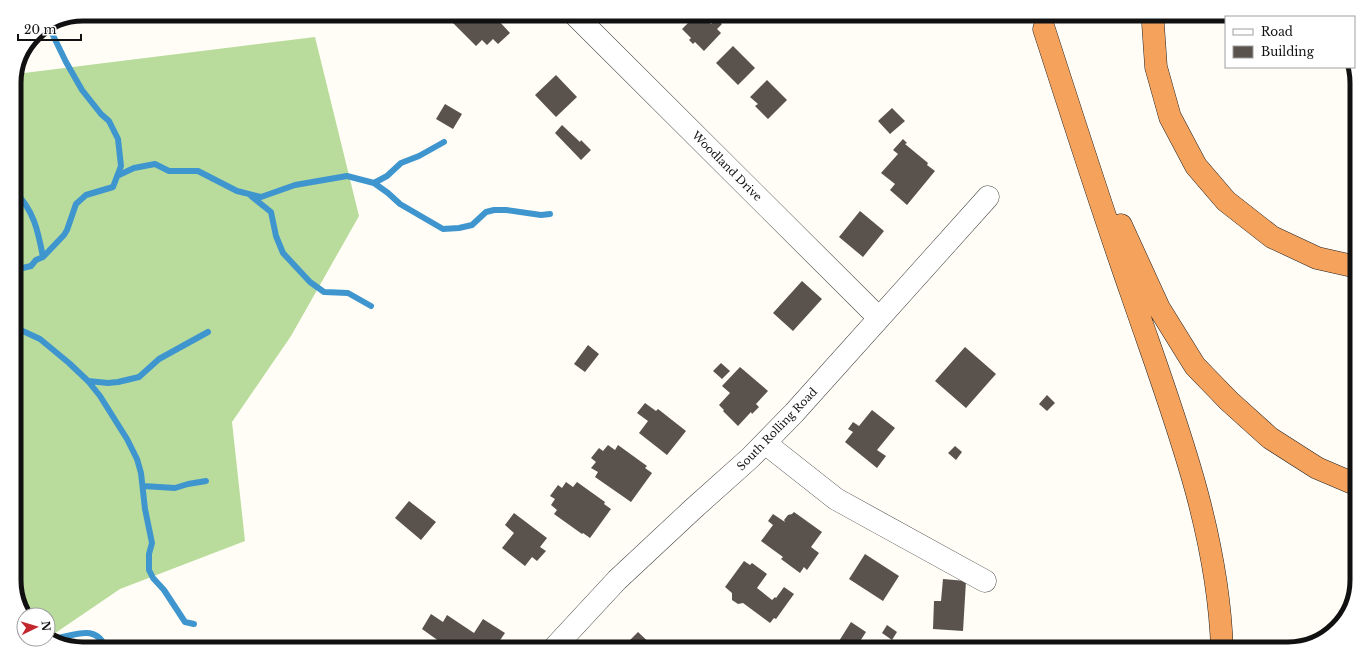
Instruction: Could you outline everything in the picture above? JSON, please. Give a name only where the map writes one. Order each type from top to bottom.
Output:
[{"type":"highway","points":[[1153,21],[1156,68],[1170,117],[1196,166],[1226,201],[1272,237],[1317,258],[1350,266]]},
{"type":"highway","points":[[1041,22],[1124,232],[1159,308],[1195,366],[1229,401],[1270,438],[1317,468],[1350,482]]},
{"type":"highway","points":[[1041,22],[1111,237],[1181,436],[1213,564],[1222,642]]},
{"type":"street","name":"Woodland Drive","points":[[581,21],[879,318]]},
{"type":"street","name":"South Rolling Road","points":[[560,642],[618,580],[693,509],[750,458],[794,413],[988,197]]},
{"type":"street","points":[[765,443],[836,499],[985,581]]},
{"type":"green space","points":[[315,37],[359,216],[291,336],[232,422],[245,541],[120,589],[56,633],[56,607],[27,607],[21,584],[22,73]]},
{"type":"building","points":[[451,21],[499,21],[510,33],[498,44],[493,39],[487,45],[482,40],[476,46]]},
{"type":"building","points":[[690,21],[708,21],[711,24],[714,21],[718,21],[722,24],[717,29],[721,33],[704,51],[695,42],[693,44],[689,40],[691,38],[682,29]]},
{"type":"building","points":[[733,46],[755,68],[738,85],[716,63]]},
{"type":"building","points":[[556,75],[577,97],[556,117],[535,95]]},
{"type":"building","points":[[767,80],[787,100],[768,119],[755,106],[758,104],[750,97]]},
{"type":"building","points":[[445,104],[462,114],[453,129],[436,119]]},
{"type":"building","points":[[892,108],[905,121],[890,134],[878,121]]},
{"type":"building","points":[[562,125],[591,150],[581,160],[555,133]]},
{"type":"building","points":[[903,139],[907,143],[905,144],[928,163],[927,165],[935,171],[907,205],[890,190],[895,184],[881,173],[898,154],[893,150]]},
{"type":"building","points":[[860,211],[884,231],[863,257],[839,237]]},
{"type":"building","points":[[802,281],[822,299],[793,331],[773,313]]},
{"type":"building","points":[[588,345],[599,354],[585,372],[574,364]]},
{"type":"building","points":[[965,347],[996,374],[966,408],[935,381]]},
{"type":"building","points":[[721,363],[730,371],[722,379],[713,371]]},
{"type":"building","points":[[740,367],[768,391],[756,404],[759,407],[752,414],[751,412],[738,426],[719,405],[730,393],[722,386]]},
{"type":"building","points":[[1047,395],[1055,403],[1047,411],[1039,404]]},
{"type":"building","points":[[645,403],[656,411],[658,409],[686,431],[667,455],[639,433],[648,421],[637,413]]},
{"type":"building","points":[[872,410],[895,428],[877,450],[886,456],[877,468],[845,442],[853,432],[848,429],[853,422],[859,426]]},
{"type":"building","points":[[608,445],[615,450],[618,445],[647,466],[645,468],[652,473],[631,502],[595,477],[598,472],[591,468],[596,462],[591,458],[599,448],[603,451]]},
{"type":"building","points":[[955,446],[962,452],[956,460],[948,453]]},
{"type":"building","points":[[566,482],[573,487],[577,482],[605,502],[604,504],[611,509],[590,538],[554,514],[557,510],[551,505],[555,499],[550,496],[558,485],[562,488]]},
{"type":"building","points":[[409,501],[436,522],[421,540],[395,518]]},
{"type":"building","points":[[794,512],[822,532],[811,547],[819,553],[807,570],[804,567],[800,573],[781,559],[783,557],[761,541],[773,525],[768,521],[773,514],[785,522],[784,520],[788,515]]},
{"type":"building","points":[[514,513],[547,538],[540,547],[546,551],[537,561],[532,557],[525,566],[502,548],[514,533],[505,525]]},
{"type":"building","points":[[865,554],[899,576],[883,601],[849,579]]},
{"type":"building","points":[[744,561],[750,565],[752,563],[767,574],[757,588],[772,600],[775,597],[776,598],[784,587],[794,594],[776,619],[774,618],[770,623],[743,603],[738,604],[732,600],[732,593],[725,587]]},
{"type":"building","points":[[943,579],[966,581],[963,631],[933,629],[934,601],[941,601]]},
{"type":"building","points":[[431,614],[443,622],[447,615],[474,633],[483,619],[505,633],[499,642],[440,642],[422,629]]},
{"type":"building","points":[[851,622],[866,632],[860,642],[838,642]]},
{"type":"building","points":[[887,625],[897,632],[892,640],[882,633]]},
{"type":"building","points":[[638,632],[649,642],[628,642]]},
{"type":"waterway","points":[[21,268],[31,266],[36,260],[43,257],[64,235],[76,204],[86,195],[113,187],[121,166],[118,139],[109,121],[101,114],[82,90],[50,30]]},
{"type":"waterway","points":[[374,183],[387,176],[401,163],[419,156],[444,142]]},
{"type":"waterway","points":[[119,175],[134,168],[155,164],[169,171],[198,171],[237,191],[261,197],[295,185],[347,176],[374,183],[400,204],[443,229],[472,225],[486,212],[494,210],[506,210],[541,215],[550,214]]},
{"type":"waterway","points":[[251,196],[271,212],[276,236],[283,253],[310,282],[324,292],[348,293],[371,306]]},
{"type":"waterway","points":[[21,198],[31,213],[34,221],[43,257]]},
{"type":"waterway","points":[[21,330],[40,339],[88,381],[100,396],[127,439],[137,459],[141,473],[145,509],[152,543],[149,554],[149,570],[153,578],[164,590],[185,622],[194,624]]},
{"type":"waterway","points":[[88,381],[108,383],[139,377],[159,359],[208,332]]},
{"type":"waterway","points":[[143,486],[175,488],[206,481]]},
{"type":"waterway","points":[[59,637],[81,633],[89,633],[96,635],[103,642]]}]
